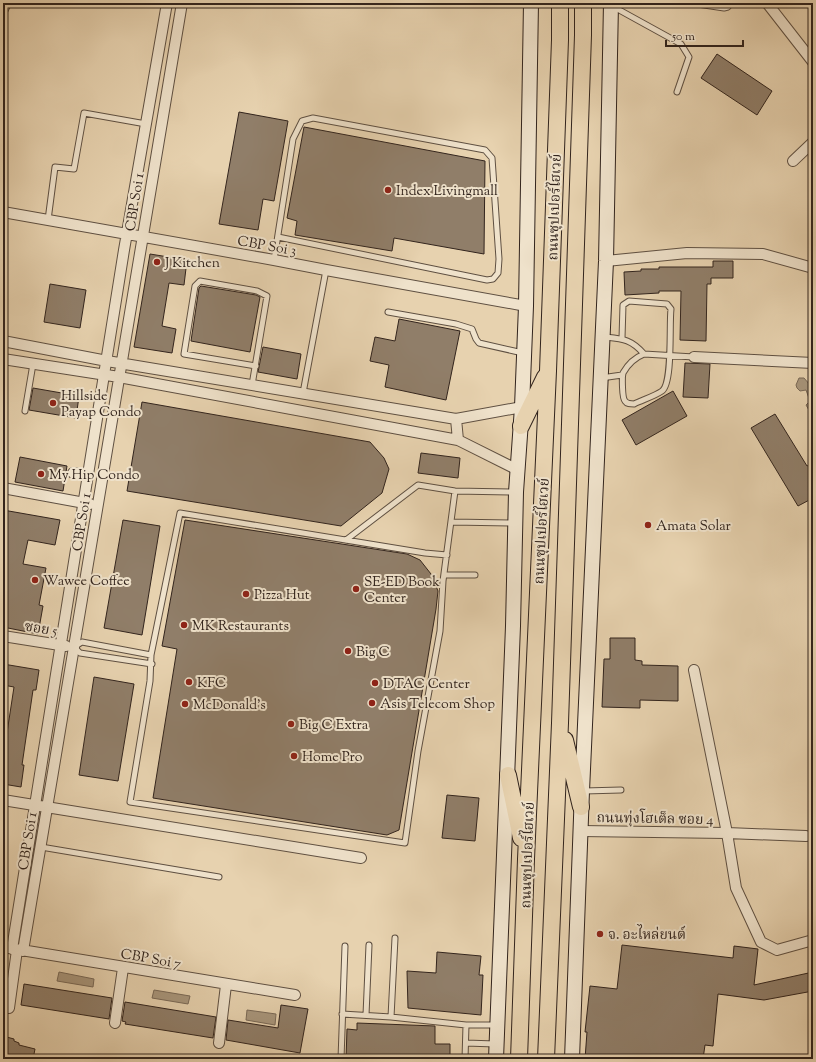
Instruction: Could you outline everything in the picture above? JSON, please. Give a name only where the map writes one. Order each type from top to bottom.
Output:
[{"type":"highway","name":"ถนนซุปเปอร์ไฮเวย์","points":[[519,1059],[526,859],[548,371],[560,48],[560,3]]},
{"type":"highway","name":"ถนนซุปเปอร์ไฮเวย์","points":[[546,1059],[560,722],[583,43],[583,3]]},
{"type":"highway","points":[[521,426],[548,371]]},
{"type":"highway","points":[[560,722],[581,807]]},
{"type":"highway","points":[[508,775],[526,859]]},
{"type":"main road","points":[[496,1059],[508,775],[516,492],[521,426],[526,306],[531,3]]},
{"type":"main road","points":[[572,1059],[581,807],[606,261],[611,4]]},
{"type":"street","points":[[3,9],[6,3]]},
{"type":"street","points":[[767,3],[813,62]]},
{"type":"street","points":[[167,6],[181,7]]},
{"type":"street","name":"CBP Soi 1","points":[[14,949],[35,805],[106,361],[167,6]]},
{"type":"street","name":"CBP Soi 1","points":[[14,949],[41,847],[181,7]]},
{"type":"street","points":[[793,161],[813,142]]},
{"type":"street","name":"CBP Soi 3","points":[[3,212],[526,306]]},
{"type":"street","points":[[606,261],[687,253],[763,254],[813,268]]},
{"type":"street","points":[[3,341],[106,361],[456,419],[522,407]]},
{"type":"street","points":[[694,357],[813,363]]},
{"type":"street","points":[[3,359],[104,376],[119,377],[458,440],[518,470]]},
{"type":"street","points":[[456,419],[458,440]]},
{"type":"street","points":[[73,473],[88,475]]},
{"type":"street","points":[[3,488],[98,505]]},
{"type":"street","name":"ซอย 5","points":[[3,636],[74,648]]},
{"type":"street","points":[[694,670],[727,833],[806,836]]},
{"type":"street","points":[[3,800],[361,858]]},
{"type":"street","name":"ถนนทุ่งโฮเต็ล ซอย 4","points":[[581,831],[727,833],[736,888],[761,942],[777,950],[813,940]]},
{"type":"street","points":[[9,1008],[14,949]]},
{"type":"street","name":"CBP Soi 7","points":[[14,949],[294,995]]},
{"type":"street","points":[[115,1023],[123,968]]},
{"type":"street","points":[[219,1043],[226,985]]},
{"type":"lane","points":[[691,3],[724,8],[728,7],[731,3]]},
{"type":"lane","points":[[611,4],[681,44],[689,57],[677,92]]},
{"type":"lane","points":[[48,220],[55,167],[74,169],[84,113],[146,124]]},
{"type":"lane","points":[[274,260],[293,139],[302,121],[313,118],[484,150],[492,158],[499,259],[498,273],[493,279],[487,280],[278,237]]},
{"type":"lane","points":[[302,393],[326,270]]},
{"type":"lane","points":[[252,385],[256,366],[266,296],[257,291],[200,281],[195,286],[184,354],[256,366]]},
{"type":"lane","points":[[622,338],[623,305],[629,301],[667,304],[671,309],[669,326],[670,355],[666,385],[662,391],[634,404],[630,404],[625,402],[623,398],[622,376],[626,368],[633,360],[644,354],[670,355],[694,357]]},
{"type":"lane","points":[[388,312],[456,324],[472,329],[479,343],[524,353]]},
{"type":"lane","points":[[602,337],[622,338],[637,346],[644,354]]},
{"type":"lane","points":[[25,411],[33,364]]},
{"type":"lane","points":[[600,378],[622,376]]},
{"type":"lane","points":[[346,540],[418,485],[455,491],[516,492]]},
{"type":"lane","points":[[447,555],[425,553],[180,513],[151,655],[152,664],[150,681],[130,802],[405,843],[418,751],[440,631],[444,575],[452,522],[455,491]]},
{"type":"lane","points":[[452,522],[516,523]]},
{"type":"lane","points":[[444,575],[475,575]]},
{"type":"lane","points":[[151,655],[82,642],[74,648],[80,653],[152,664]]},
{"type":"lane","points":[[582,791],[621,790]]},
{"type":"lane","points":[[41,847],[219,877]]},
{"type":"lane","points":[[391,1016],[395,938]]},
{"type":"lane","points":[[366,1015],[369,945]]},
{"type":"lane","points":[[340,1059],[345,946]]},
{"type":"lane","points":[[342,1014],[391,1016],[466,1025],[497,1025]]},
{"type":"lane","points":[[465,1059],[466,1025]]},
{"type":"lane","points":[[466,1043],[496,1044]]},
{"type":"shaded area","points":[[799,378],[804,378],[810,385],[813,383],[813,417],[806,405],[810,401],[806,390],[800,391],[797,388],[796,385]]},
{"type":"shaded area","points":[[59,972],[94,979],[93,987],[57,981]]},
{"type":"shaded area","points":[[154,990],[190,996],[188,1004],[152,998]]},
{"type":"shaded area","points":[[247,1010],[276,1014],[275,1025],[246,1020]]},
{"type":"building","points":[[717,54],[772,91],[757,115],[701,78]]},
{"type":"building","points":[[239,112],[288,121],[274,201],[263,199],[258,230],[219,224]]},
{"type":"building","name":"Index Livingmall","points":[[304,127],[485,161],[484,254],[394,238],[392,251],[295,235],[297,221],[287,218]]},
{"type":"building","points":[[150,254],[187,260],[184,285],[169,283],[162,326],[176,329],[172,353],[134,347]]},
{"type":"building","points":[[713,261],[733,261],[733,278],[711,278],[711,284],[707,284],[706,341],[680,340],[681,291],[659,291],[659,293],[625,295],[624,272],[641,271],[641,269],[659,269],[659,267],[713,267]]},
{"type":"building","points":[[50,284],[86,290],[80,328],[44,322]]},
{"type":"building","points":[[201,286],[256,295],[260,297],[250,352],[191,341],[199,288]]},
{"type":"building","points":[[399,319],[460,331],[446,400],[385,387],[389,365],[370,361],[375,337],[395,341]]},
{"type":"building","points":[[263,347],[301,354],[297,379],[258,372]]},
{"type":"building","points":[[685,363],[710,364],[708,398],[683,397]]},
{"type":"building","name":"Hillside Payap Condo","points":[[33,388],[79,396],[76,418],[29,410]]},
{"type":"building","points":[[673,391],[687,416],[636,445],[622,420]]},
{"type":"building","points":[[142,402],[370,442],[384,458],[389,469],[382,493],[341,526],[127,491]]},
{"type":"building","points":[[775,414],[807,466],[813,463],[813,498],[798,506],[751,428]]},
{"type":"building","points":[[421,453],[460,458],[458,478],[418,473]]},
{"type":"building","name":"My Hip Condo","points":[[20,457],[67,466],[63,491],[15,482]]},
{"type":"building","points":[[3,510],[60,520],[55,545],[28,540],[23,564],[46,568],[39,605],[43,606],[38,634],[3,627]]},
{"type":"building","points":[[123,520],[160,526],[142,635],[104,628]]},
{"type":"building","name":"Big C Extra","points":[[185,520],[407,554],[420,560],[431,574],[438,591],[436,609],[399,830],[387,835],[153,798],[177,649],[162,646]]},
{"type":"building","points":[[610,638],[635,638],[635,660],[642,661],[642,665],[678,666],[678,701],[640,700],[640,708],[602,707],[604,659],[610,659]]},
{"type":"building","points":[[3,664],[39,670],[36,690],[33,690],[22,765],[24,765],[21,787],[3,784],[3,759],[14,687],[3,685]]},
{"type":"building","points":[[94,677],[134,684],[118,781],[79,775]]},
{"type":"building","points":[[447,795],[479,798],[475,841],[442,838]]},
{"type":"building","points":[[622,945],[733,958],[734,946],[758,949],[754,985],[813,972],[813,991],[764,1000],[718,994],[713,1046],[705,1045],[703,1059],[585,1059],[587,1032],[585,1032],[590,986],[617,989]]},
{"type":"building","points":[[437,952],[481,956],[479,975],[483,975],[481,1015],[408,1008],[407,971],[436,973]]},
{"type":"building","points":[[24,984],[112,998],[109,1019],[21,1005]]},
{"type":"building","points":[[125,1002],[216,1017],[213,1038],[125,1024],[126,1022],[122,1021]]},
{"type":"building","points":[[281,1005],[308,1009],[300,1053],[226,1040],[228,1020],[278,1028]]},
{"type":"building","points":[[357,1023],[435,1026],[435,1044],[450,1044],[450,1059],[346,1059],[347,1029],[357,1030]]},
{"type":"building","points":[[3,1036],[14,1039],[14,1041],[19,1043],[19,1045],[35,1049],[33,1059],[15,1059],[16,1057],[3,1054]]},
{"type":"place","name":"Index Livingmall","points":[[388,190]]},
{"type":"place","name":"J Kitchen","points":[[157,262]]},
{"type":"place","name":"Hillside Payap Condo","points":[[53,403]]},
{"type":"place","name":"My Hip Condo","points":[[41,474]]},
{"type":"place","name":"Amata Solar","points":[[648,525]]},
{"type":"place","name":"Wawee Coffee","points":[[35,580]]},
{"type":"place","name":"SE-ED Book Center","points":[[356,589]]},
{"type":"place","name":"Pizza Hut","points":[[246,594]]},
{"type":"place","name":"MK Restaurants","points":[[184,625]]},
{"type":"place","name":"Big C","points":[[348,651]]},
{"type":"place","name":"KFC","points":[[189,682]]},
{"type":"place","name":"DTAC Center","points":[[375,683]]},
{"type":"place","name":"Asis Telecom Shop","points":[[372,703]]},
{"type":"place","name":"McDonald's","points":[[185,704]]},
{"type":"place","name":"Big C Extra","points":[[291,724]]},
{"type":"place","name":"Home Pro","points":[[294,756]]},
{"type":"place","name":"จ. อะไหล่ยนต์","points":[[600,934]]}]
